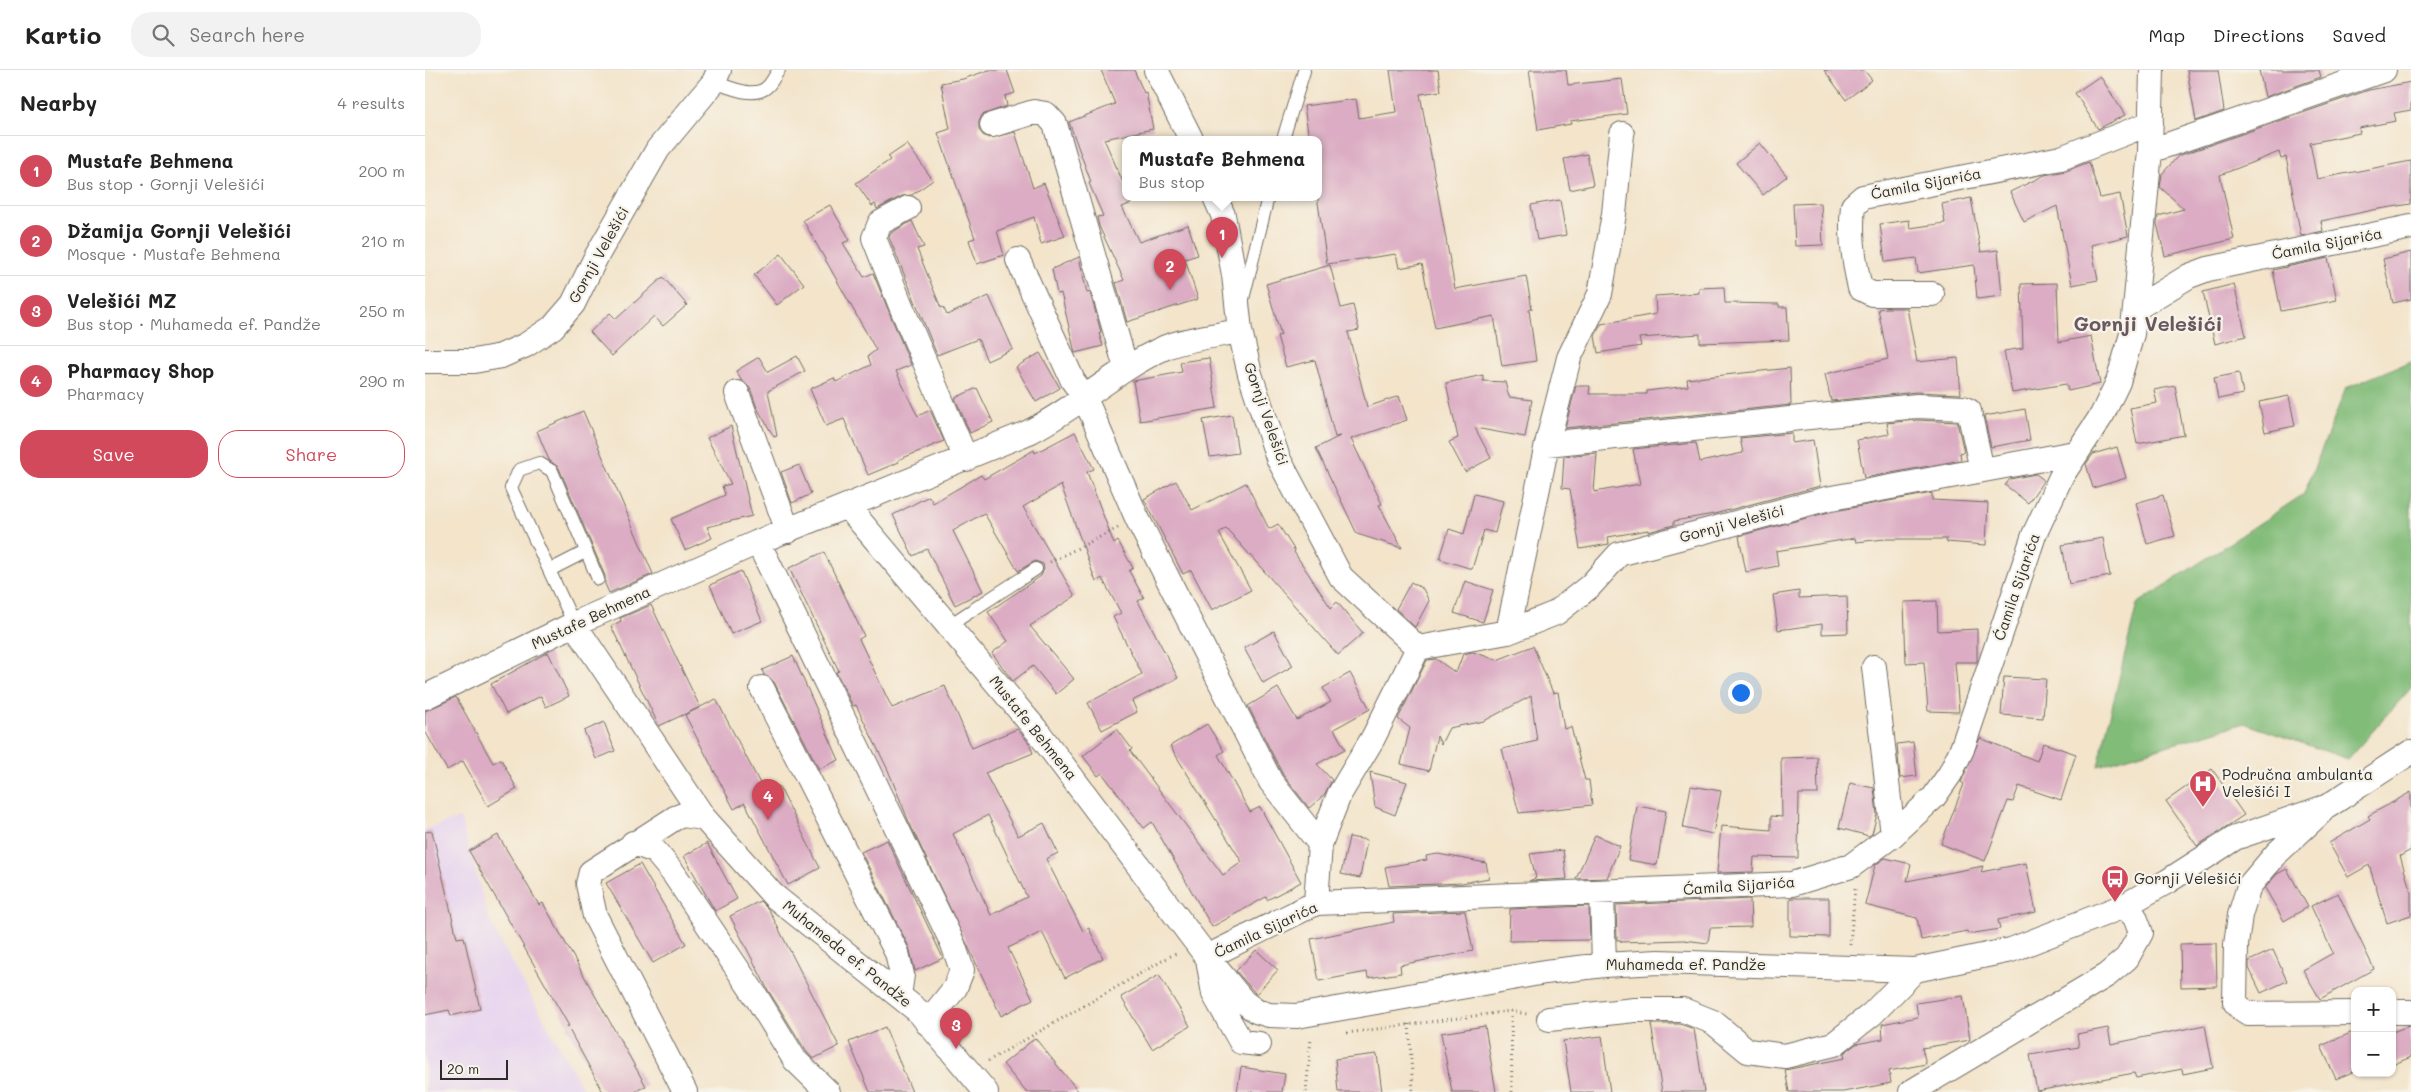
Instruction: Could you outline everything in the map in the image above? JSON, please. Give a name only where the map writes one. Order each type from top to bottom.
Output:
[{"type":"street","points":[[1156,70],[1189,136]]},
{"type":"street","name":"Ćamila Sijarića","points":[[1202,949],[1316,903],[1792,884],[1851,866],[1893,835],[1933,797],[1950,774],[1962,749],[2034,535],[2075,453],[2102,414],[2118,382],[2132,334],[2135,309],[2150,151],[2152,70]]},
{"type":"street","points":[[2150,151],[2384,70]]},
{"type":"street","name":"Gornji Velešići","points":[[425,361],[473,361],[501,356],[526,345],[553,327],[573,304],[596,257],[658,149],[717,76]]},
{"type":"street","points":[[992,124],[1034,112],[1046,114],[1055,124],[1126,368]]},
{"type":"street","name":"Ćamila Sijarića","points":[[1933,294],[1872,294],[1860,288],[1851,221],[1853,206],[1863,197],[2061,158],[2151,122]]},
{"type":"street","points":[[1508,632],[1547,444],[1569,358],[1600,294],[1614,214],[1622,134]]},
{"type":"street","name":"Gornji Velešići","points":[[1217,201],[1223,215],[1250,374],[1278,458],[1341,577],[1418,648],[1508,632],[1556,612],[1590,586],[1619,554],[1826,499],[2075,453]]},
{"type":"street","points":[[908,208],[880,222],[874,238],[966,459]]},
{"type":"street","name":"Ćamila Sijarića","points":[[2135,309],[2189,276],[2208,269],[2411,227]]},
{"type":"street","points":[[1018,260],[1073,381],[1084,396],[1137,518],[1271,782],[1321,844]]},
{"type":"street","name":"Mustafe Behmena","points":[[425,697],[573,624],[758,542],[966,459],[1046,424],[1126,368],[1167,346],[1240,323]]},
{"type":"street","points":[[737,393],[788,531]]},
{"type":"street","points":[[1547,444],[1917,406],[1963,408],[1969,411],[1973,420],[1982,470]]},
{"type":"street","name":"Mustafe Behmena","points":[[848,507],[1038,732],[1202,949]]},
{"type":"street","points":[[758,542],[953,944],[961,970],[955,988],[927,1023]]},
{"type":"street","name":"Muhameda ef. Pandže","points":[[573,624],[704,818],[774,896],[918,1011],[986,1092]]},
{"type":"street","points":[[1316,903],[1321,844],[1339,795],[1373,738],[1418,648]]},
{"type":"street","points":[[1874,667],[1893,835]]},
{"type":"street","points":[[762,688],[897,954],[903,975],[899,996]]},
{"type":"street","name":"Muhameda ef. Pandže","points":[[1202,949],[1244,1002],[1256,1011],[1269,1015],[1287,1016],[1322,1012],[1545,972],[1604,965],[1658,962],[1915,970],[2011,950],[2124,906],[2168,881],[2235,838],[2328,806],[2411,752]]},
{"type":"street","points":[[2328,806],[2277,853],[2249,886],[2240,915],[2236,945],[2235,1002],[2241,1010],[2248,1014],[2351,1013]]},
{"type":"street","points":[[685,1092],[595,916],[589,895],[591,872],[633,843],[683,815],[704,818]]},
{"type":"street","points":[[633,843],[655,851],[674,874],[757,998],[795,1060],[828,1092]]},
{"type":"street","points":[[1602,893],[1604,965]]},
{"type":"street","points":[[1911,1092],[2107,975],[2127,958],[2141,933],[2135,917],[2124,906]]},
{"type":"street","points":[[1202,949],[1214,994],[1241,1042],[1259,1044]]},
{"type":"street","points":[[1549,1019],[1635,1010],[1683,1010],[1713,1022],[1749,1051],[1785,1056],[1834,1044],[1872,1014],[1915,970]]},
{"type":"lane","points":[[717,76],[743,92],[756,92],[766,88],[779,70]]},
{"type":"lane","points":[[1284,136],[1304,71]]},
{"type":"lane","points":[[1240,323],[1267,201]]},
{"type":"lane","points":[[573,624],[511,488],[519,470],[539,463],[552,471],[598,579]]},
{"type":"lane","points":[[550,570],[585,552]]},
{"type":"lane","points":[[949,626],[1036,569]]},
{"type":"path","points":[[1036,569],[1137,518]]},
{"type":"path","points":[[1849,967],[1858,861]]},
{"type":"path","points":[[969,1072],[1202,949]]},
{"type":"path","points":[[1340,1034],[1511,1011],[1549,1019]]},
{"type":"path","points":[[1511,1011],[1512,1092]]},
{"type":"path","points":[[1409,1024],[1413,1092]]},
{"type":"path","points":[[1302,1039],[1321,1036]]},
{"type":"path","points":[[1306,1092],[1311,1038]]},
{"type":"shaded area","points":[[460,818],[491,925],[585,1092],[425,1092],[425,829]]},
{"type":"green space","points":[[2411,361],[2411,688],[2348,759],[2244,723],[2098,766],[2137,604],[2304,494],[2346,388]]},
{"type":"building","points":[[989,70],[1007,70],[1015,93],[1005,96],[1007,106],[982,115],[979,122],[979,130],[989,138],[1015,132],[1033,188],[1044,183],[1065,236],[1041,244],[1034,217],[997,231],[1004,255],[977,264],[969,240],[975,238],[938,133],[950,129],[941,83],[963,79]]},
{"type":"building","points":[[1101,70],[1134,70],[1144,93],[1146,92],[1153,129],[1104,139],[1122,180],[1122,201],[1131,201],[1132,203],[1122,207],[1139,242],[1188,225],[1198,255],[1185,259],[1198,299],[1127,322],[1116,283],[1124,280],[1099,226],[1097,217],[1103,216],[1089,183],[1091,182],[1069,122],[1115,104]]},
{"type":"building","points":[[1390,70],[1438,70],[1441,91],[1420,94],[1455,289],[1526,276],[1532,309],[1529,310],[1536,361],[1502,366],[1494,316],[1435,328],[1422,264],[1399,268],[1396,254],[1327,264],[1318,203],[1318,201],[1322,201],[1322,136],[1309,136],[1304,106],[1356,99],[1359,118],[1396,112]]},
{"type":"building","points":[[1529,70],[1566,70],[1568,85],[1622,79],[1627,114],[1570,121],[1571,124],[1538,130]]},
{"type":"building","points":[[1824,70],[1864,70],[1872,80],[1846,100]]},
{"type":"building","points":[[2187,70],[2218,70],[2224,111],[2196,121]]},
{"type":"building","points":[[2259,70],[2319,70],[2321,77],[2265,97]]},
{"type":"building","points":[[2100,76],[2125,115],[2098,129],[2075,93]]},
{"type":"building","points":[[2411,82],[2411,110],[2394,113],[2396,121],[2359,128],[2360,133],[2310,143],[2317,179],[2411,161],[2411,204],[2321,221],[2323,231],[2301,236],[2286,157],[2281,159],[2279,152],[2220,175],[2234,239],[2165,256],[2157,224],[2158,216],[2184,209],[2160,187],[2162,174],[2178,156],[2369,90]]},
{"type":"building","points":[[1760,143],[1787,176],[1763,195],[1736,163]]},
{"type":"building","points":[[907,144],[933,180],[912,195],[902,196],[877,209],[875,204],[872,206],[856,183],[890,160],[888,157]]},
{"type":"building","points":[[1587,154],[1593,185],[1570,190],[1564,159]]},
{"type":"building","points":[[2089,162],[2100,198],[2120,194],[2128,236],[2091,245],[2098,280],[2072,285],[2057,206],[2024,222],[2010,192],[2045,175],[2066,171]]},
{"type":"building","points":[[1971,198],[1981,252],[1998,250],[2002,296],[1977,299],[1974,265],[1918,273],[1916,258],[1885,262],[1880,224],[1909,220],[1910,228],[1945,223],[1942,204]]},
{"type":"building","points":[[1560,200],[1566,235],[1537,240],[1531,205]]},
{"type":"building","points":[[1821,203],[1823,245],[1795,246],[1793,204]]},
{"type":"building","points":[[830,205],[850,240],[843,243],[864,277],[873,273],[911,365],[896,371],[914,409],[918,416],[930,410],[944,441],[868,475],[844,419],[826,426],[810,389],[834,378],[836,382],[871,365],[868,356],[876,350],[803,220]]},
{"type":"building","points":[[912,221],[924,247],[917,249],[941,308],[943,307],[947,315],[989,296],[1013,349],[987,361],[978,339],[937,355],[889,237],[891,233]]},
{"type":"building","points":[[2411,252],[2411,299],[2393,303],[2383,259]]},
{"type":"building","points":[[781,254],[804,284],[777,305],[754,275]]},
{"type":"building","points":[[1079,257],[1087,293],[1090,292],[1101,332],[1099,333],[1103,346],[1075,353],[1061,293],[1057,294],[1052,269]]},
{"type":"building","points":[[2328,258],[2337,300],[2281,311],[2273,270]]},
{"type":"building","points":[[1330,265],[1341,308],[1353,305],[1359,330],[1348,332],[1367,407],[1399,396],[1407,420],[1351,439],[1382,504],[1379,505],[1402,548],[1357,534],[1316,448],[1340,436],[1335,437],[1315,360],[1286,367],[1277,336],[1281,335],[1266,284]]},
{"type":"building","points":[[663,277],[687,305],[663,326],[654,316],[612,356],[590,332],[610,313],[616,319]]},
{"type":"building","points":[[2057,283],[2059,342],[2091,336],[2100,384],[2068,391],[2066,384],[2012,393],[2004,351],[2023,348],[2021,284]]},
{"type":"building","points":[[2234,284],[2246,336],[2215,344],[2203,292]]},
{"type":"building","points":[[1724,287],[1725,303],[1779,304],[1779,307],[1787,307],[1789,340],[1700,343],[1700,334],[1639,338],[1641,346],[1598,353],[1595,336],[1601,324],[1656,314],[1655,296],[1699,293],[1699,288]]},
{"type":"building","points":[[1907,308],[1917,362],[1958,358],[1961,394],[1916,392],[1831,401],[1825,374],[1888,359],[1878,309]]},
{"type":"building","points":[[1040,353],[1060,388],[1036,402],[1016,367]]},
{"type":"building","points":[[797,356],[805,371],[768,391],[777,436],[774,437],[757,408],[750,388],[741,380],[736,371],[759,357],[768,372]]},
{"type":"building","points":[[1209,358],[1217,408],[1140,421],[1133,381],[1182,372],[1180,362]]},
{"type":"building","points":[[1790,368],[1791,405],[1565,428],[1576,386],[1590,386],[1589,394],[1647,394],[1647,391],[1688,386],[1687,379]]},
{"type":"building","points":[[2239,373],[2243,394],[2218,399],[2214,378]]},
{"type":"building","points":[[1483,375],[1483,381],[1505,382],[1509,397],[1532,400],[1525,437],[1475,428],[1491,458],[1465,472],[1449,442],[1458,438],[1446,383]]},
{"type":"building","points":[[2175,386],[2184,435],[2137,444],[2130,408],[2157,403],[2154,390]]},
{"type":"building","points":[[977,388],[993,422],[970,433],[955,398]]},
{"type":"building","points":[[2289,396],[2295,426],[2265,432],[2259,402]]},
{"type":"building","points":[[2025,409],[2030,440],[1991,447],[1984,416]]},
{"type":"building","points":[[583,411],[653,574],[609,593],[605,584],[605,576],[559,468],[549,460],[537,431]]},
{"type":"building","points":[[1232,415],[1238,453],[1210,457],[1203,420]]},
{"type":"building","points":[[1917,420],[1957,422],[1964,452],[1960,453],[1961,460],[1864,478],[1857,440],[1889,434],[1887,423]]},
{"type":"building","points":[[731,426],[752,516],[707,527],[712,538],[685,550],[671,519],[725,495],[722,486],[731,484],[707,438]]},
{"type":"building","points":[[1075,432],[1094,469],[1087,472],[1114,544],[1118,541],[1133,568],[1129,571],[1144,598],[1138,601],[1178,678],[1132,701],[1137,712],[1102,730],[1088,703],[1142,674],[1113,617],[1121,613],[1102,578],[1096,582],[1061,485],[1023,507],[1075,596],[1030,626],[1074,679],[1056,694],[1033,666],[1013,681],[992,653],[1008,641],[988,612],[1041,576],[1044,569],[1043,564],[1035,561],[1018,571],[984,513],[953,531],[983,591],[955,605],[927,549],[913,556],[893,515],[929,496],[933,503],[981,475],[984,479],[1034,450],[1035,453]]},
{"type":"building","points":[[1792,433],[1792,443],[1813,440],[1820,486],[1714,514],[1674,521],[1674,525],[1648,532],[1648,530],[1608,537],[1609,544],[1580,549],[1570,489],[1562,488],[1564,456],[1597,453],[1594,492],[1640,484],[1633,449],[1696,443],[1700,462],[1743,453],[1740,438]]},
{"type":"building","points":[[2117,447],[2126,478],[2093,488],[2086,464],[2093,454]]},
{"type":"building","points":[[799,465],[811,494],[792,503],[781,472]]},
{"type":"building","points":[[2036,474],[2044,480],[2028,503],[2005,485],[2010,479]]},
{"type":"building","points":[[1176,481],[1192,510],[1246,483],[1269,529],[1278,524],[1331,608],[1337,602],[1363,633],[1338,655],[1226,528],[1219,533],[1251,590],[1212,610],[1191,570],[1183,574],[1144,499]]},
{"type":"building","points":[[1932,493],[1932,500],[1988,503],[1986,545],[1946,542],[1947,539],[1885,539],[1856,542],[1855,538],[1776,551],[1778,566],[1746,572],[1739,536],[1829,512]]},
{"type":"building","points":[[1474,494],[1503,501],[1495,533],[1484,530],[1472,569],[1440,559],[1449,529],[1464,534]]},
{"type":"building","points":[[2163,495],[2175,536],[2147,544],[2136,503]]},
{"type":"building","points":[[2103,538],[2110,576],[2069,584],[2062,545]]},
{"type":"building","points":[[824,552],[864,636],[859,639],[892,708],[945,686],[972,748],[1017,729],[1029,743],[1033,753],[985,773],[1018,836],[1044,823],[1058,853],[1046,859],[1083,931],[1089,928],[1103,958],[1065,978],[1042,932],[1008,948],[1033,999],[1001,1016],[909,822],[888,770],[856,705],[853,706],[836,672],[839,671],[789,568]],"holes":[[[988,815],[1027,897],[991,915],[953,834]]]},
{"type":"building","points":[[741,571],[762,621],[731,634],[710,585]]},
{"type":"building","points":[[1465,581],[1493,590],[1483,622],[1454,613]]},
{"type":"building","points":[[1411,582],[1423,589],[1429,601],[1415,627],[1396,609]]},
{"type":"building","points":[[1799,591],[1799,598],[1847,596],[1848,633],[1822,634],[1822,624],[1778,630],[1773,595]]},
{"type":"building","points":[[1937,601],[1938,631],[1977,629],[1977,662],[1955,662],[1959,712],[1928,711],[1924,662],[1906,663],[1904,602]]},
{"type":"building","points":[[651,605],[700,707],[659,726],[611,626],[621,621],[620,618]]},
{"type":"building","points":[[1274,631],[1293,666],[1263,683],[1244,648]]},
{"type":"building","points":[[1533,646],[1553,693],[1558,692],[1564,729],[1571,727],[1585,780],[1589,780],[1592,805],[1519,813],[1502,749],[1537,741],[1531,696],[1484,721],[1449,728],[1441,744],[1437,736],[1429,771],[1401,764],[1410,728],[1398,719],[1427,660],[1436,659],[1456,673],[1463,654],[1473,652],[1497,660]]},
{"type":"building","points":[[548,652],[569,696],[546,707],[541,696],[506,714],[491,684]]},
{"type":"building","points":[[793,656],[839,760],[819,769],[774,682],[764,675],[762,670]]},
{"type":"building","points":[[1350,673],[1370,709],[1334,729],[1345,749],[1317,764],[1332,780],[1324,795],[1309,808],[1283,775],[1248,706],[1278,688],[1297,720],[1331,702],[1323,688]]},
{"type":"building","points":[[2004,677],[2046,679],[2043,718],[2001,715]]},
{"type":"building","points":[[456,697],[493,763],[501,759],[517,789],[488,806],[463,761],[447,770],[425,731],[425,711]]},
{"type":"building","points":[[716,699],[765,793],[779,786],[820,868],[788,885],[745,803],[734,809],[685,715]]},
{"type":"building","points":[[604,722],[615,751],[596,759],[584,731]]},
{"type":"building","points":[[1207,724],[1224,751],[1218,755],[1250,812],[1260,807],[1301,882],[1267,900],[1266,897],[1212,927],[1152,822],[1144,828],[1102,773],[1098,776],[1083,756],[1117,729],[1132,749],[1130,751],[1223,875],[1242,862],[1170,746]]},
{"type":"building","points":[[1980,738],[2037,761],[2043,743],[2076,754],[2061,800],[2019,786],[2013,802],[2008,801],[1985,861],[1941,844],[1964,784],[1961,782]]},
{"type":"building","points":[[1913,742],[1917,776],[1900,778],[1897,744]]},
{"type":"building","points":[[1817,757],[1818,794],[1799,794],[1798,858],[1754,857],[1753,872],[1717,873],[1721,826],[1771,830],[1771,816],[1782,817],[1781,758]]},
{"type":"building","points":[[2212,769],[2244,815],[2197,846],[2166,801]]},
{"type":"building","points":[[1370,772],[1407,782],[1395,815],[1375,807]]},
{"type":"building","points":[[1850,783],[1874,788],[1877,814],[1872,834],[1869,836],[1839,828]]},
{"type":"building","points":[[1691,786],[1721,791],[1713,834],[1683,828]]},
{"type":"building","points":[[2411,792],[2411,850],[2400,856],[2411,892],[2411,915],[2387,923],[2369,865],[2348,877],[2329,843],[2370,819],[2368,816]]},
{"type":"building","points":[[1637,806],[1666,811],[1657,865],[1628,860]]},
{"type":"building","points":[[432,831],[457,938],[464,937],[480,1009],[451,1016],[449,1010],[425,1015],[425,832]]},
{"type":"building","points":[[498,835],[539,905],[543,903],[646,1086],[634,1092],[603,1092],[567,1026],[569,1026],[469,851]]},
{"type":"building","points":[[1595,835],[1620,846],[1607,878],[1576,879]]},
{"type":"building","points":[[1349,837],[1367,840],[1360,878],[1341,874]]},
{"type":"building","points":[[887,840],[943,958],[915,971],[909,947],[861,852]]},
{"type":"building","points":[[707,843],[737,899],[715,911],[684,856]]},
{"type":"building","points":[[1563,850],[1567,879],[1529,881],[1536,878],[1530,854]]},
{"type":"building","points":[[1438,854],[1486,863],[1489,878],[1462,883],[1389,886],[1385,867],[1427,860],[1426,856]]},
{"type":"building","points":[[1885,858],[1911,864],[1907,881],[1983,866],[1981,872],[2026,863],[2036,912],[1998,920],[2000,929],[1968,934],[1967,931],[1921,940],[1917,918],[1865,905],[1875,865]]},
{"type":"building","points":[[640,864],[686,944],[653,963],[606,883]]},
{"type":"building","points":[[2287,869],[2308,907],[2284,921],[2265,888],[2277,874]]},
{"type":"building","points":[[2338,893],[2374,969],[2320,999],[2303,970],[2333,953],[2311,906]]},
{"type":"building","points":[[1790,898],[1829,898],[1829,937],[1790,936]]},
{"type":"building","points":[[1750,899],[1751,927],[1710,928],[1708,943],[1684,940],[1621,942],[1621,940],[1617,940],[1616,905]]},
{"type":"building","points":[[760,901],[769,910],[839,1046],[813,1059],[768,990],[730,916]]},
{"type":"building","points":[[1589,906],[1590,940],[1509,941],[1510,909]]},
{"type":"building","points":[[1465,911],[1473,951],[1400,965],[1401,973],[1368,978],[1367,972],[1319,981],[1311,939],[1394,922],[1393,914]]},
{"type":"building","points":[[2216,943],[2217,986],[2181,987],[2180,944]]},
{"type":"building","points":[[1256,950],[1278,970],[1256,994],[1236,971]]},
{"type":"building","points":[[2273,950],[2287,981],[2261,993],[2249,968],[2249,961]]},
{"type":"building","points":[[1159,975],[1190,1026],[1152,1049],[1121,997]]},
{"type":"building","points":[[1963,996],[1970,1040],[1922,1048],[1926,1064],[1889,1071],[1891,1083],[1843,1092],[1789,1092],[1785,1070],[1845,1058],[1844,1053],[1856,1044],[1883,1039],[1882,1024],[1918,1017],[1916,1003]]},
{"type":"building","points":[[1651,1024],[1680,1024],[1694,1029],[1704,1092],[1662,1092]]},
{"type":"building","points":[[2205,1025],[2213,1068],[2183,1074],[2182,1069],[2136,1078],[2134,1073],[2037,1091],[2030,1055],[2079,1047],[2077,1034],[2108,1028],[2111,1044]]},
{"type":"building","points":[[1485,1026],[1496,1092],[1452,1092],[1441,1033]]},
{"type":"building","points":[[2411,1026],[2411,1057],[2396,1063],[2396,1032]]},
{"type":"building","points":[[885,1027],[912,1092],[870,1092],[849,1042]]},
{"type":"building","points":[[2351,1033],[2351,1073],[2336,1079],[2321,1046]]},
{"type":"building","points":[[1602,1036],[1610,1092],[1571,1092],[1563,1041]]},
{"type":"building","points":[[1035,1038],[1079,1092],[1026,1092],[1003,1064]]},
{"type":"building","points":[[1377,1054],[1382,1092],[1338,1092],[1335,1059]]},
{"type":"building","points":[[1241,1067],[1285,1074],[1282,1092],[1237,1092]]},
{"type":"place","name":"Mustafe Behmena","points":[[1222,258]]},
{"type":"place","name":"Džamija Gornji Velešići","points":[[1170,290]]},
{"type":"place","name":"Područna ambulanta Velešići I","points":[[2203,808]]},
{"type":"place","name":"Pharmacy Shop","points":[[768,820]]},
{"type":"place","name":"Gornji Velešići","points":[[2115,903]]},
{"type":"place","name":"Velešići MZ","points":[[956,1049]]},
{"type":"district","name":"Gornji Velešići","points":[[2148,324]]}]
